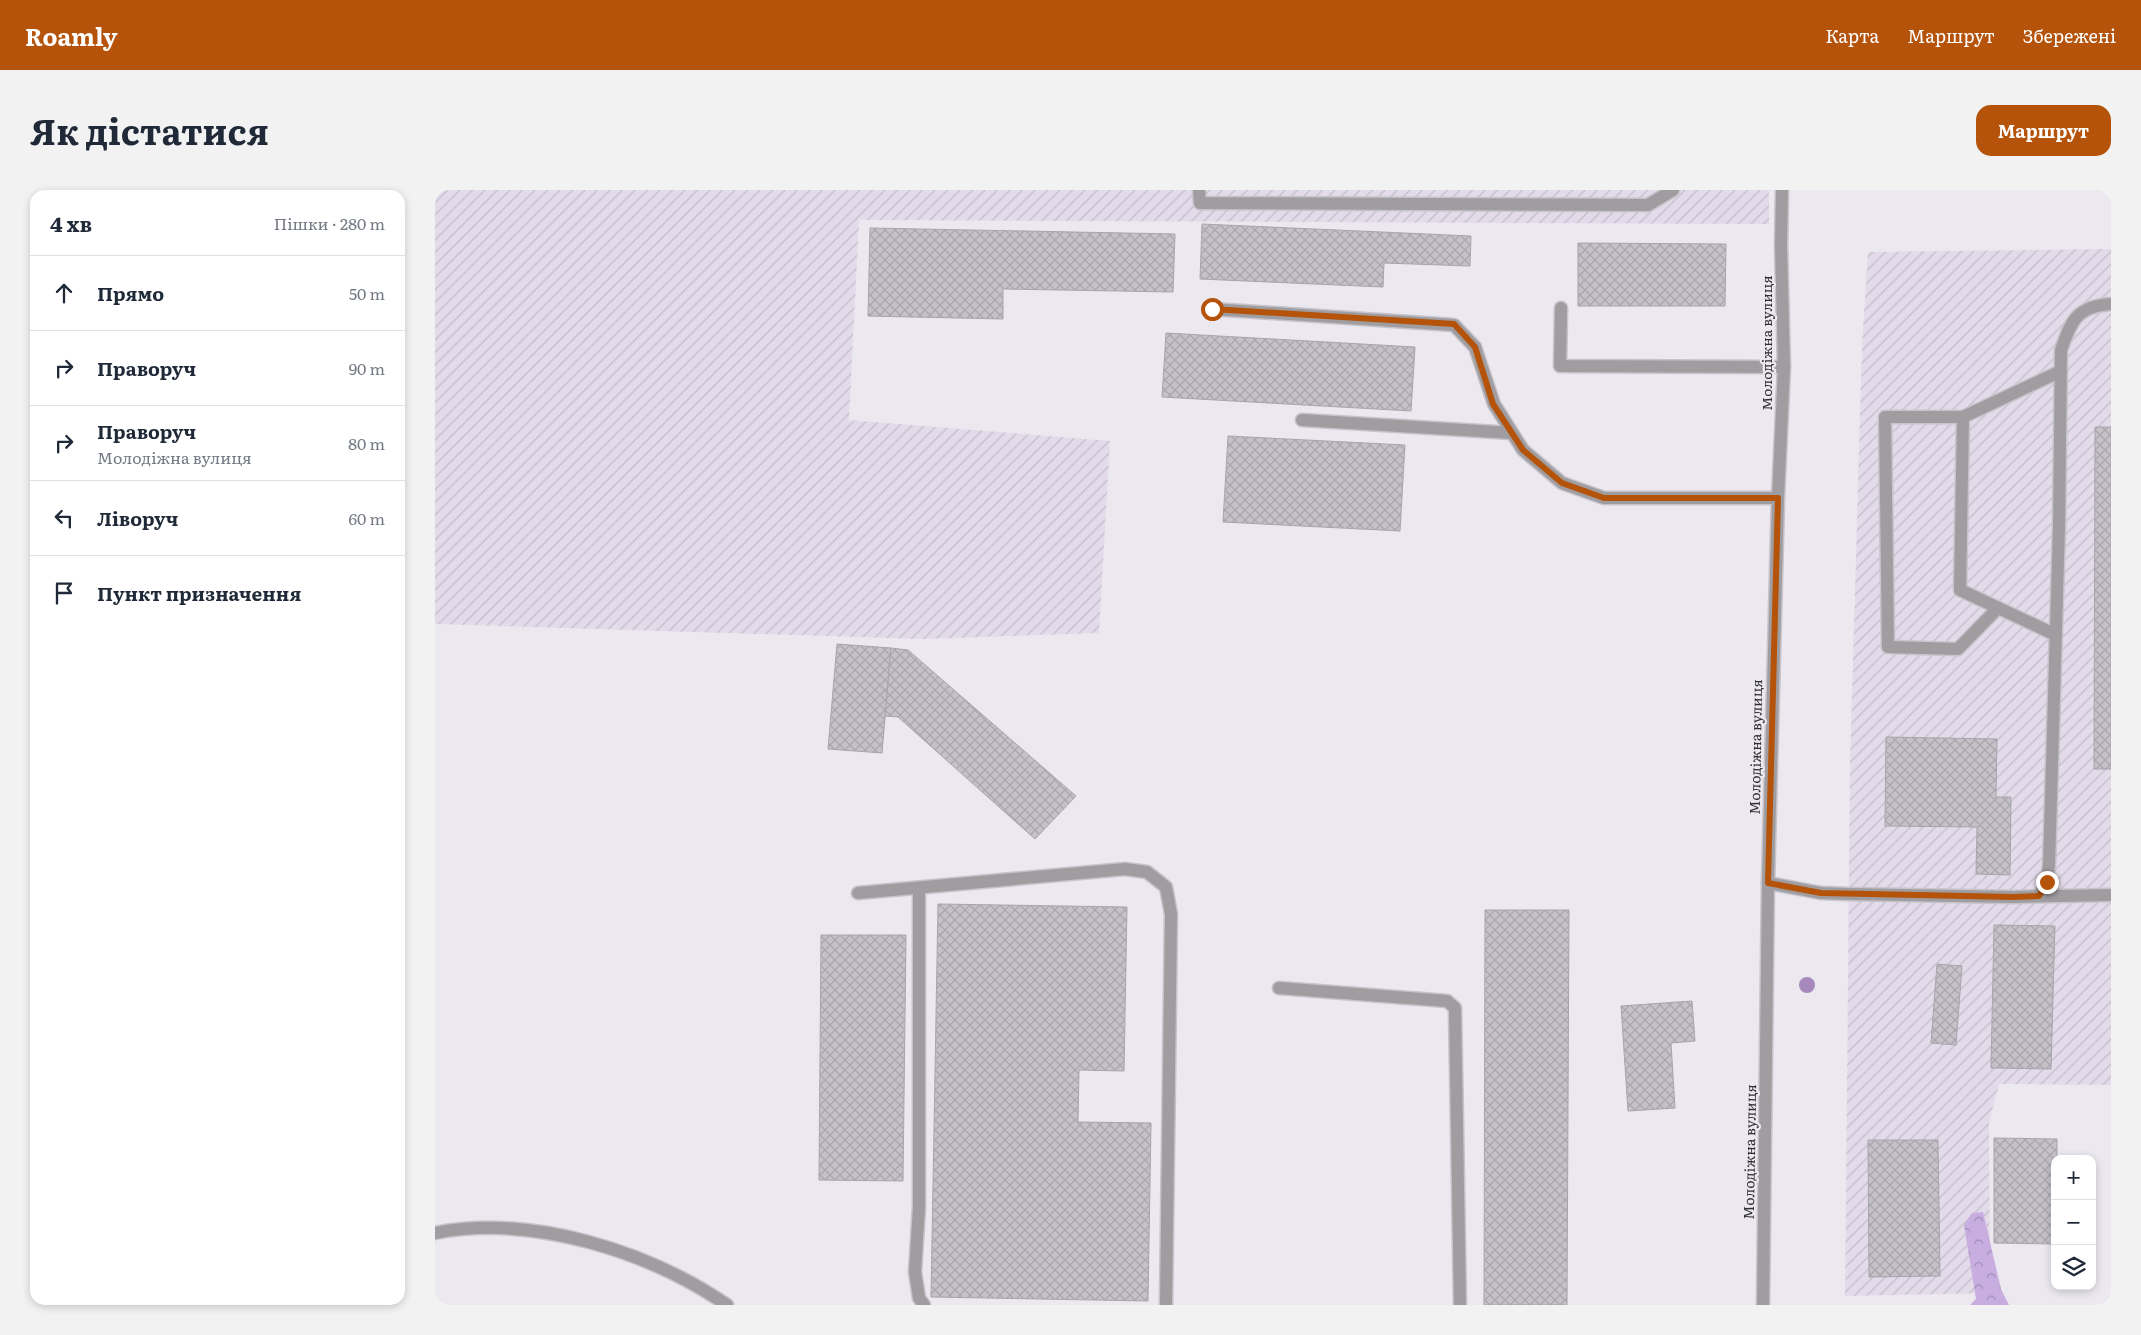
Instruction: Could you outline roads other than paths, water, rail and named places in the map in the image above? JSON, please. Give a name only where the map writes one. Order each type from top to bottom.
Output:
[{"type":"street","points":[[1199,190],[1200,203],[1638,205],[1648,205],[1673,190]]},
{"type":"street","name":"Молодіжна вулиця","points":[[1763,1305],[1768,883],[1778,498],[1784,367],[1781,246],[1782,190]]},
{"type":"street","points":[[2039,896],[2047,882],[2049,865],[2056,635],[2061,350],[2071,323],[2082,311],[2098,304],[2111,304]]},
{"type":"street","points":[[1561,308],[1560,366],[1784,367]]},
{"type":"street","points":[[1212,309],[1454,324],[1475,347],[1493,404],[1523,450],[1562,483],[1604,498],[1778,498]]},
{"type":"street","points":[[1998,608],[1958,649],[1888,647],[1885,417],[1963,417],[2061,371]]},
{"type":"street","points":[[1963,417],[1960,590],[2056,635]]},
{"type":"street","points":[[1303,420],[1512,432]]},
{"type":"street","points":[[858,893],[1125,869],[1147,872],[1166,887],[1171,914],[1166,1305]]},
{"type":"street","points":[[1768,883],[1830,894],[2111,895]]},
{"type":"street","points":[[919,888],[919,1207],[915,1272],[919,1298],[924,1305]]},
{"type":"street","points":[[1279,988],[1447,1001],[1455,1008],[1460,1305]]},
{"type":"street","points":[[435,1233],[487,1229],[533,1231],[575,1239],[661,1267],[699,1286],[727,1305]]}]
